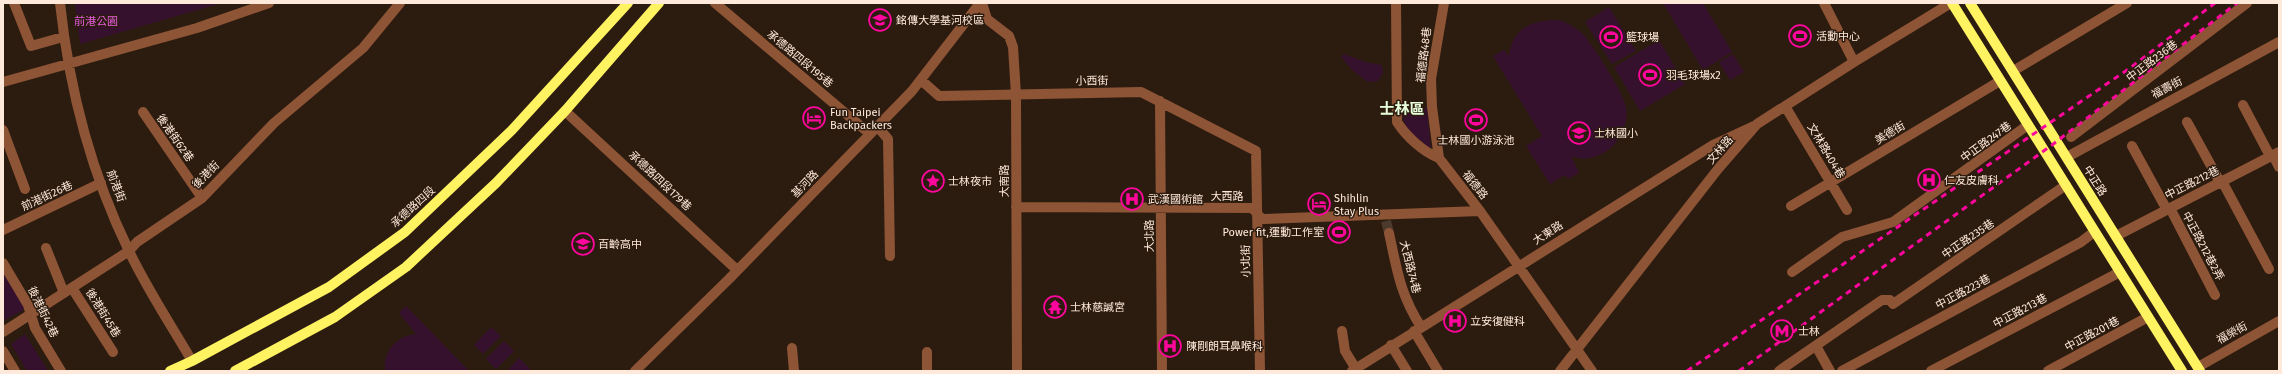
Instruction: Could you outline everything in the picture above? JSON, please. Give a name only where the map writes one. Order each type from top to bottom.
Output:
[{"type":"main road","name":"承德路四段","points":[[170,371],[192,361],[329,287],[405,232],[512,130],[628,3]]},
{"type":"main road","points":[[235,371],[335,317],[406,267],[496,182],[565,111],[659,3]]},
{"type":"main road","points":[[1952,3],[2182,371]]},
{"type":"main road","name":"中正路","points":[[1970,3],[2199,369]]},
{"type":"street","points":[[14,3],[31,46],[63,37]]},
{"type":"street","name":"前港街","points":[[60,3],[67,63],[85,135],[101,183],[129,251],[192,361]]},
{"type":"street","points":[[3,82],[197,28],[269,3]]},
{"type":"street","name":"後港街","points":[[3,332],[129,251],[136,242],[202,198],[274,122],[362,48],[400,3]]},
{"type":"street","name":"承德路四段195巷","points":[[715,3],[870,134]]},
{"type":"street","name":"基河路","points":[[635,371],[737,270],[921,80],[981,3]]},
{"type":"street","name":"大南路","points":[[981,3],[986,20],[1009,36],[1013,47],[1016,95],[1017,371]]},
{"type":"street","name":"福德路","points":[[1396,3],[1397,122],[1402,130],[1432,155],[1439,158],[1480,211],[1592,371]]},
{"type":"street","name":"福德路48巷","points":[[1439,158],[1432,107],[1432,79],[1444,3]]},
{"type":"street","points":[[1824,3],[1854,62]]},
{"type":"street","name":"文林路","points":[[1560,371],[1718,169],[1757,124],[1854,62],[1952,3]]},
{"type":"street","points":[[2013,71],[2127,3]]},
{"type":"street","name":"中正路236巷","points":[[2071,137],[2247,3]]},
{"type":"street","name":"福壽街","points":[[2067,157],[2078,149],[2279,42]]},
{"type":"street","name":"小西街","points":[[921,80],[939,96],[1141,92],[1256,151]]},
{"type":"street","name":"美德街","points":[[1791,206],[2000,80]]},
{"type":"street","name":"大北路","points":[[1160,101],[1162,371]]},
{"type":"street","points":[[2243,105],[2274,154],[2279,167]]},
{"type":"street","name":"文林路404巷","points":[[1785,106],[1847,210]]},
{"type":"street","name":"承德路四段179巷","points":[[565,111],[737,270]]},
{"type":"street","name":"後港街62巷","points":[[143,112],[202,198]]},
{"type":"street","points":[[2186,122],[2269,269]]},
{"type":"street","name":"大東路","points":[[1342,332],[1345,351],[1354,370],[1713,145],[1757,124]]},
{"type":"street","name":"中正路247巷","points":[[1792,272],[1842,238],[1892,222],[2028,125]]},
{"type":"street","points":[[877,126],[888,139],[890,256]]},
{"type":"street","points":[[3,130],[25,189]]},
{"type":"street","name":"中正路212巷2弄","points":[[2132,146],[2215,295]]},
{"type":"street","name":"小北街","points":[[1256,151],[1260,371]]},
{"type":"street","name":"中正路212巷","points":[[2116,236],[2274,154]]},
{"type":"street","name":"前港街26巷","points":[[3,230],[101,183]]},
{"type":"street","name":"中正路235巷","points":[[1816,346],[1882,300],[1890,300],[1893,304],[2066,185]]},
{"type":"street","name":"大西路","points":[[1016,207],[1252,208],[1262,219],[1386,218],[1480,211]]},
{"type":"street","name":"大西路74巷","points":[[1389,232],[1401,290],[1438,371]]},
{"type":"street","name":"中正路223巷","points":[[1842,371],[2081,242],[2094,232]]},
{"type":"street","name":"後港街45巷","points":[[46,248],[68,290],[113,352]]},
{"type":"street","name":"後港街42巷","points":[[3,263],[28,304],[35,328],[61,371]]},
{"type":"street","name":"中正路213巷","points":[[1931,371],[2120,272]]},
{"type":"street","name":"中正路201巷","points":[[2048,371],[2148,317]]},
{"type":"street","name":"福榮街","points":[[2199,369],[2279,321]]},
{"type":"street","points":[[1391,346],[1407,371]]},
{"type":"street","points":[[1782,370],[1816,346],[1830,371]]},
{"type":"street","points":[[792,348],[794,371]]},
{"type":"street","points":[[3,351],[16,371]]},
{"type":"street","points":[[927,352],[927,371]]},
{"type":"green space","name":"前港公園","points":[[75,3],[222,3],[80,44]]},
{"type":"green space","points":[[1663,3],[1703,3],[1732,52],[1703,70]]},
{"type":"green space","name":"籃球場","points":[[1609,7],[1636,51],[1612,64],[1585,22]]},
{"type":"green space","points":[[1560,20],[1581,32],[1599,56],[1624,100],[1626,107],[1626,118],[1624,129],[1611,147],[1602,154],[1593,157],[1582,158],[1571,156],[1579,173],[1568,179],[1565,175],[1550,184],[1526,146],[1542,136],[1493,56],[1504,50],[1509,56],[1514,38],[1526,27],[1541,21]]},
{"type":"green space","name":"羽毛球場x2","points":[[1659,40],[1685,84],[1640,111],[1614,67]]},
{"type":"green space","points":[[1344,54],[1365,62],[1382,65],[1383,73],[1378,81],[1368,82],[1353,71],[1341,57]]},
{"type":"green space","points":[[1733,54],[1744,72],[1730,80],[1719,62]]},
{"type":"green space","points":[[1427,108],[1431,150],[1406,128],[1402,114]]},
{"type":"green space","points":[[3,270],[27,308],[3,321]]},
{"type":"green space","points":[[406,306],[469,371],[385,371],[386,357],[393,345],[397,341],[409,335],[416,334],[399,313]]},
{"type":"green space","points":[[491,327],[501,336],[483,354],[474,345]]},
{"type":"green space","points":[[25,334],[48,371],[27,371],[11,344]]},
{"type":"green space","points":[[504,341],[514,351],[496,369],[486,359]]},
{"type":"green space","points":[[519,358],[532,371],[507,371]]},
{"type":"tunnel","points":[[1386,221],[1389,233]]},
{"type":"railway","points":[[1687,371],[2130,68],[2215,3]]},
{"type":"railway","points":[[1739,371],[2052,145],[2237,3]]},
{"type":"place","name":"銘傳大學基河校區","points":[[880,20]]},
{"type":"place","name":"活動中心","points":[[1800,36]]},
{"type":"place","name":"籃球場","points":[[1611,37]]},
{"type":"place","name":"羽毛球場x2","points":[[1650,75]]},
{"type":"place","name":"Fun Taipei Backpackers","points":[[814,118]]},
{"type":"place","name":"士林國小游泳池","points":[[1476,120]]},
{"type":"place","name":"士林國小","points":[[1579,133]]},
{"type":"place","name":"仁友皮膚科","points":[[1929,180]]},
{"type":"place","name":"士林夜市","points":[[933,181]]},
{"type":"place","name":"武漢國術館","points":[[1132,199]]},
{"type":"place","name":"Shihlin Stay Plus","points":[[1319,204]]},
{"type":"place","name":"Power fit,運動工作室","points":[[1339,232]]},
{"type":"place","name":"百齡高中","points":[[583,244]]},
{"type":"place","name":"士林慈諴宮","points":[[1055,307]]},
{"type":"place","name":"立安復健科","points":[[1455,321]]},
{"type":"place","name":"士林","points":[[1782,331]]},
{"type":"place","name":"陳剛朗耳鼻喉科","points":[[1170,346]]},
{"type":"district","name":"士林區","points":[[1402,109]]}]
